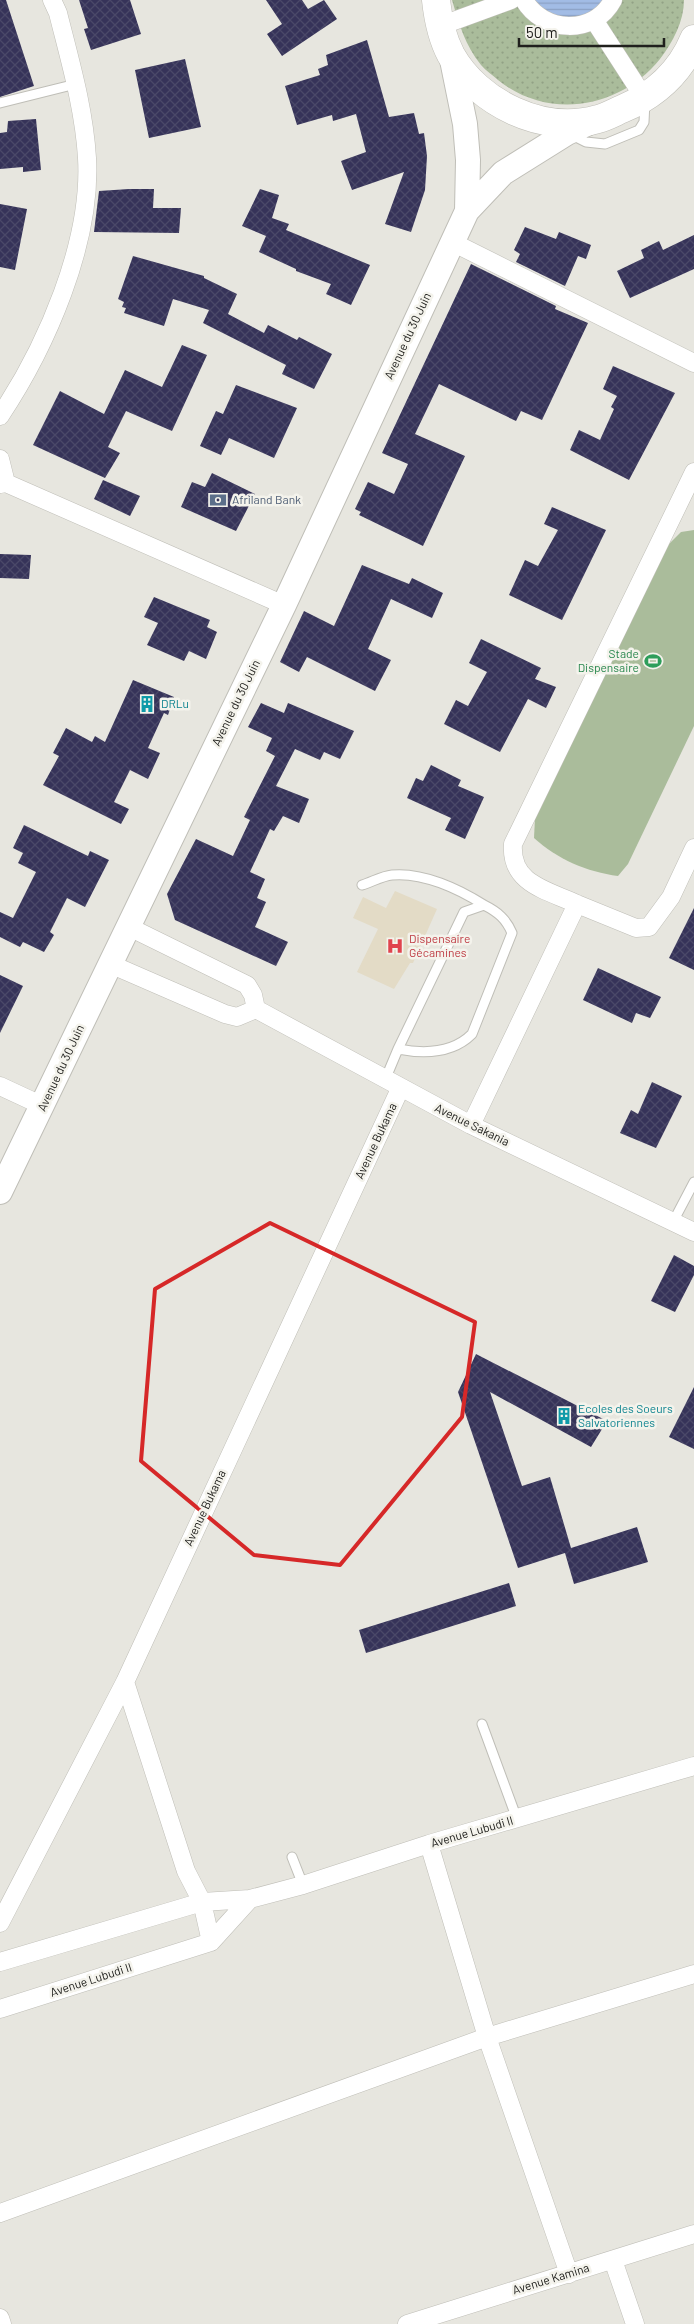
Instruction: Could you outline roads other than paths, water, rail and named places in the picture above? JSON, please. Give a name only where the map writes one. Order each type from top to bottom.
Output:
[{"type":"highway","points":[[435,12],[451,54],[474,84],[503,106],[533,118],[557,122],[597,120],[653,93],[694,82]]},
{"type":"highway","points":[[653,93],[679,66],[694,39]]},
{"type":"street","points":[[0,416],[24,380],[64,290],[77,248],[85,198],[87,160],[83,112],[58,13],[52,0]]},
{"type":"street","points":[[435,12],[511,0]]},
{"type":"street","points":[[524,0],[536,15],[558,26],[570,27],[594,20],[603,13],[612,0]]},
{"type":"street","points":[[594,20],[653,93]]},
{"type":"street","points":[[451,54],[464,124],[468,160],[466,211]]},
{"type":"street","points":[[466,211],[503,174],[568,133],[597,120]]},
{"type":"street","name":"Avenue du 30 Juin","points":[[0,1192],[43,1106],[127,926],[284,605],[466,211]]},
{"type":"street","points":[[452,242],[694,363]]},
{"type":"street","points":[[0,459],[3,484],[284,605]]},
{"type":"street","points":[[694,472],[513,844],[514,864],[524,879],[577,904],[636,928],[649,927],[671,897],[694,848]]},
{"type":"street","points":[[471,1125],[577,904]]},
{"type":"street","points":[[110,964],[225,1014],[237,1017],[256,1009],[253,995],[247,985],[127,926]]},
{"type":"street","name":"Avenue Sakania","points":[[256,1009],[471,1125],[694,1232]]},
{"type":"street","name":"Avenue Bukama","points":[[0,1923],[125,1682],[393,1084]]},
{"type":"street","points":[[0,1086],[43,1106]]},
{"type":"street","points":[[125,1682],[186,1871],[202,1902],[212,1942]]},
{"type":"street","name":"Avenue Lubudi II","points":[[0,1962],[202,1902],[250,1899],[303,1885],[430,1844],[694,1766]]},
{"type":"street","points":[[430,1844],[487,2037],[569,2274]]},
{"type":"street","points":[[212,1942],[250,1899]]},
{"type":"street","name":"Avenue Lubudi II","points":[[0,2009],[212,1942]]},
{"type":"street","points":[[0,2213],[487,2037],[694,1974]]},
{"type":"street","name":"Avenue Kamina","points":[[407,2324],[694,2234]]},
{"type":"street","points":[[613,2260],[635,2324]]},
{"type":"street","points":[[0,2318],[2,2324]]},
{"type":"lane","points":[[0,103],[76,84]]},
{"type":"lane","points":[[568,133],[586,142],[605,144],[639,130],[644,122],[653,93]]},
{"type":"lane","points":[[362,884],[392,875],[418,877],[465,893],[495,910],[507,921],[512,933],[472,1034],[461,1045],[445,1050],[430,1052],[398,1048]]},
{"type":"lane","points":[[393,1084],[398,1048],[458,921],[464,912],[484,905]]},
{"type":"lane","points":[[674,1222],[694,1182]]},
{"type":"lane","points":[[482,1724],[517,1819]]},
{"type":"lane","points":[[292,1857],[303,1885]]},
{"type":"water","points":[[533,0],[603,0],[592,11],[571,18],[548,13]]},
{"type":"place","name":"Afriland Bank","points":[[218,500]]},
{"type":"place","name":"Stade Dispensaire","points":[[653,661]]},
{"type":"place","name":"DRLu","points":[[147,704]]},
{"type":"place","name":"Dispensaire Gécamines","points":[[395,946]]},
{"type":"place","name":"Ecoles des Soeurs Salvatoriennes","points":[[564,1416]]}]
